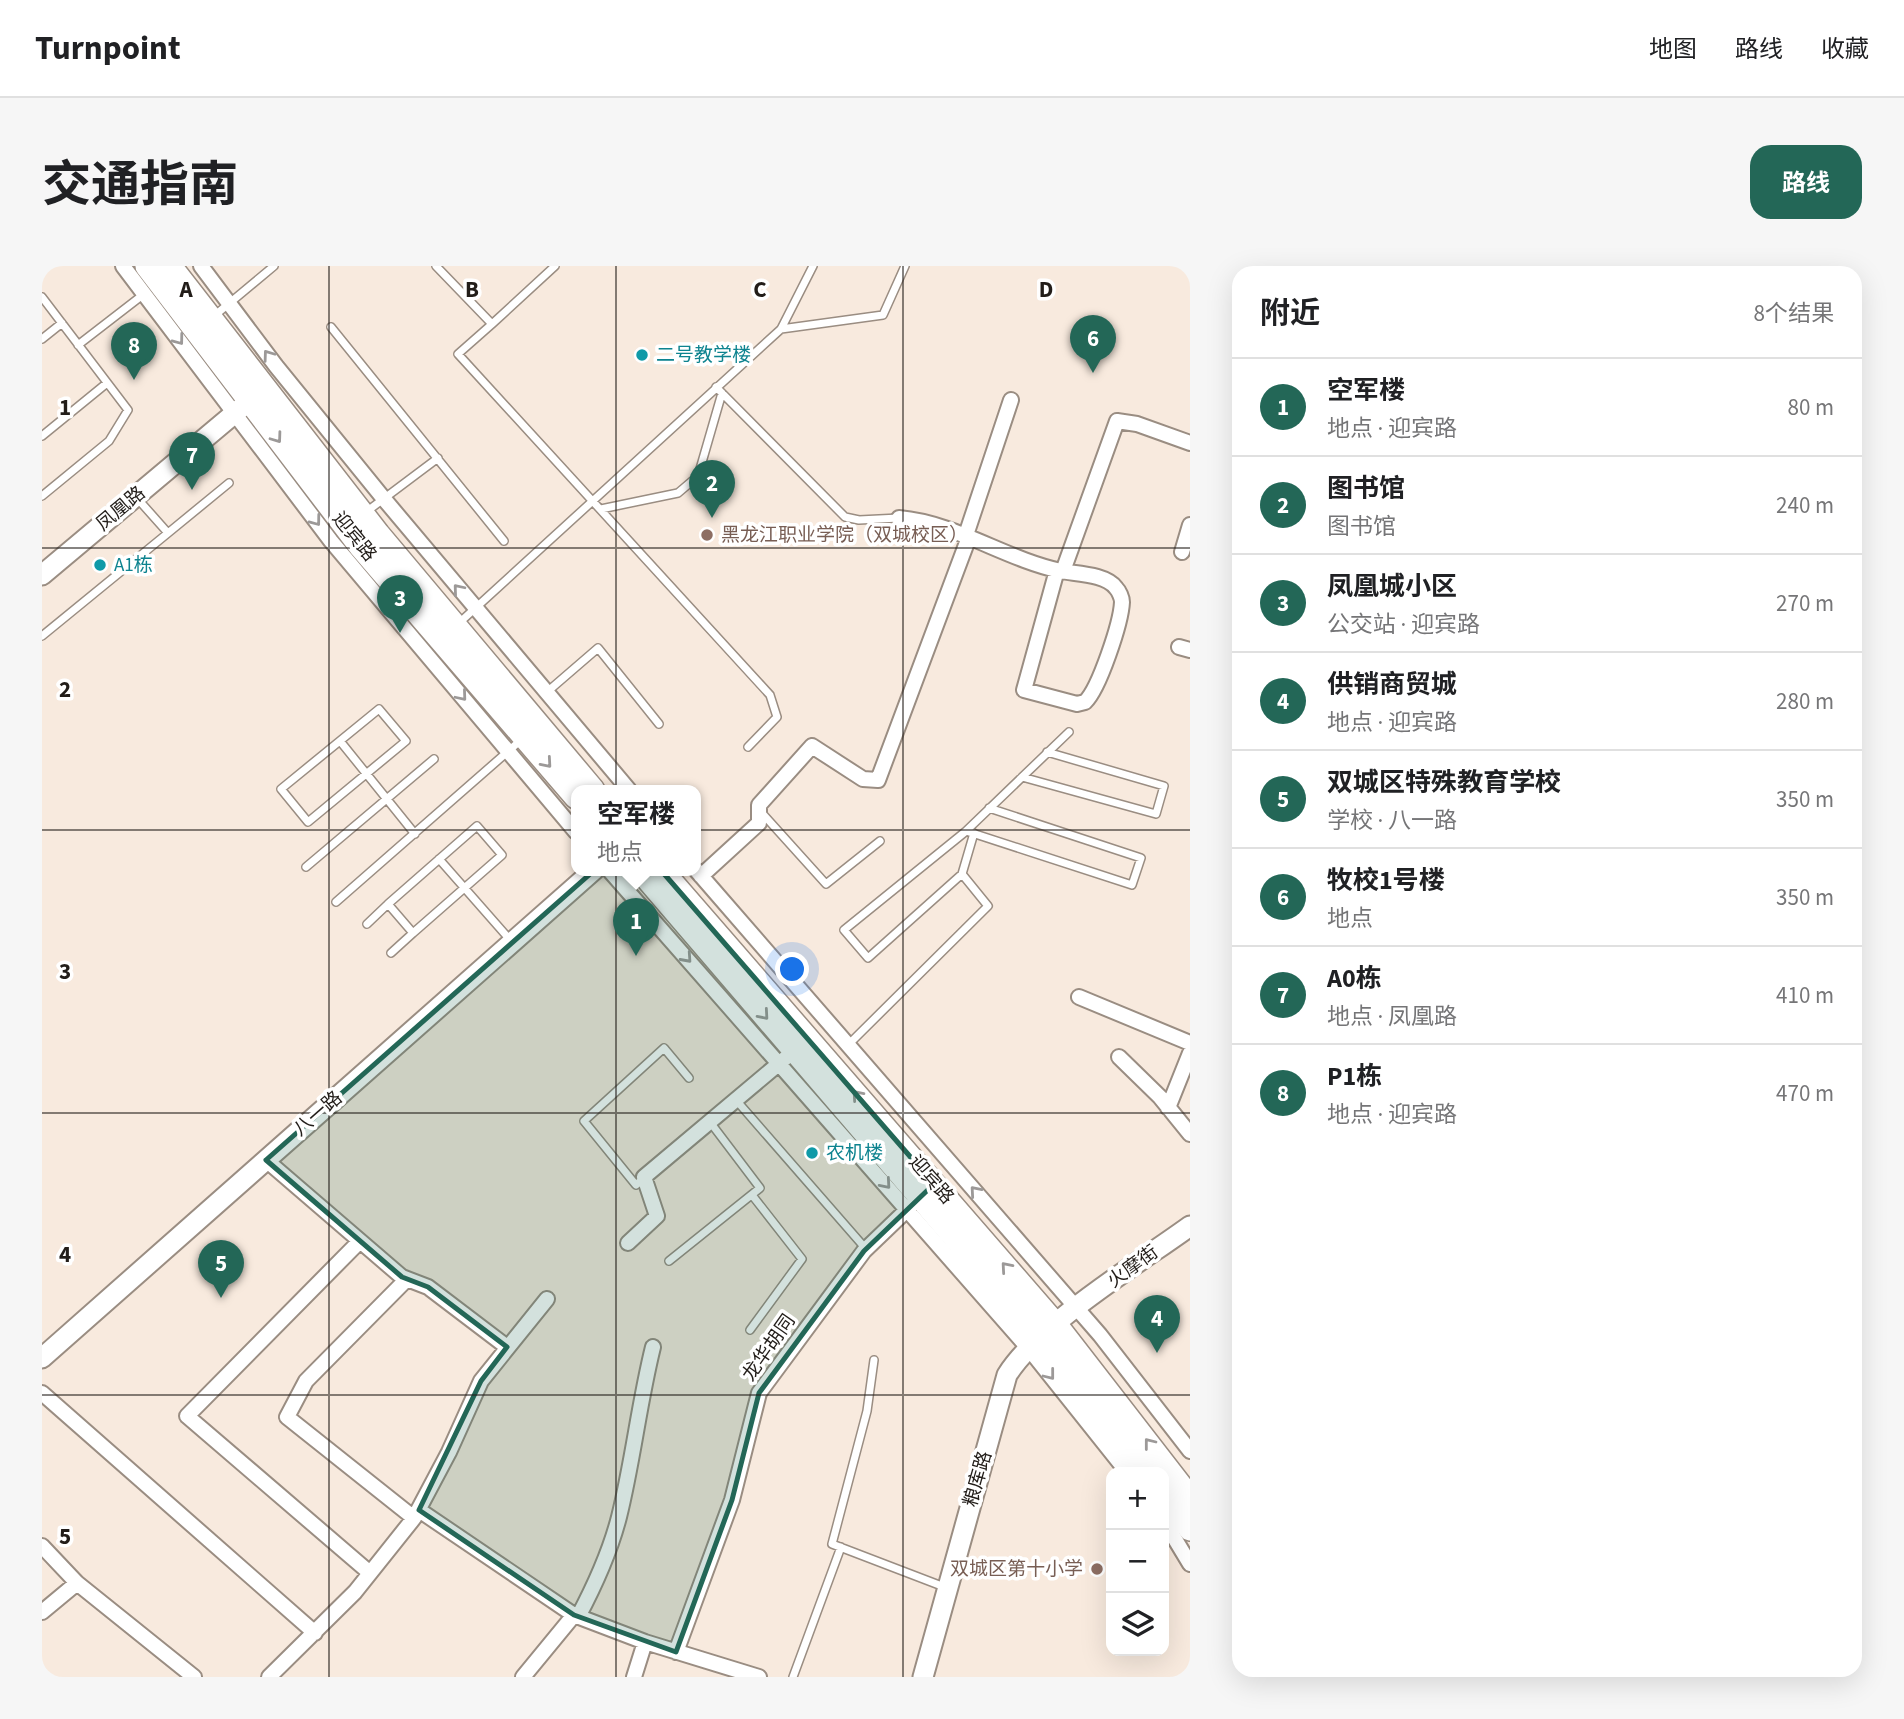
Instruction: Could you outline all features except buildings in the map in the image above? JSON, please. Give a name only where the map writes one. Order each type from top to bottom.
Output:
[{"type":"main road","name":"迎宾路","points":[[147,266],[361,547],[517,744],[571,793]]},
{"type":"main road","name":"迎宾路","points":[[170,266],[210,319],[249,401],[363,515],[589,785]]},
{"type":"main road","name":"迎宾路","points":[[645,876],[788,1056],[920,1197],[1042,1338],[1190,1498]]},
{"type":"main road","name":"迎宾路","points":[[667,876],[920,1197]]},
{"type":"main road","name":"迎宾路","points":[[1042,1338],[1145,1467]]},
{"type":"main road","points":[[1169,1499],[1190,1530]]},
{"type":"street","points":[[123,266],[144,294],[249,401]]},
{"type":"street","points":[[201,266],[276,366],[384,499],[625,785]]},
{"type":"street","points":[[701,871],[759,823],[759,805],[812,746],[863,779],[878,780],[968,536],[1011,400]]},
{"type":"street","name":"凤凰路","points":[[42,575],[249,401]]},
{"type":"street","points":[[899,518],[926,520],[1060,571],[1108,580],[1122,600],[1097,685],[1085,702],[1077,704],[1024,690],[1060,571],[1117,421],[1138,425],[1190,443]]},
{"type":"street","points":[[1182,552],[1190,525]]},
{"type":"street","points":[[517,744],[571,825]]},
{"type":"street","name":"八一路","points":[[42,1358],[587,876]]},
{"type":"street","points":[[615,876],[788,1056],[644,1178],[657,1216],[628,1243]]},
{"type":"street","points":[[701,876],[1077,1308],[1190,1451]]},
{"type":"street","points":[[1079,998],[1190,1043]]},
{"type":"street","points":[[1168,1108],[1190,1053]]},
{"type":"street","points":[[1119,1057],[1190,1134]]},
{"type":"street","points":[[266,1160],[407,1279],[428,1287],[507,1347]]},
{"type":"street","points":[[920,1197],[1042,1338],[1124,1467]]},
{"type":"street","name":"龙华胡同","points":[[676,1652],[732,1500],[759,1393],[866,1249],[920,1197]]},
{"type":"street","name":"火摩街","points":[[1077,1308],[1190,1226]]},
{"type":"street","points":[[360,1241],[187,1416],[370,1573]]},
{"type":"street","points":[[407,1279],[306,1381],[287,1417],[417,1514],[576,1616],[645,1642],[759,1677]]},
{"type":"street","points":[[269,1677],[315,1633],[370,1573],[417,1514],[481,1381],[547,1299]]},
{"type":"street","name":"粮库路","points":[[923,1677],[1007,1375],[1042,1338],[1077,1308]]},
{"type":"street","points":[[523,1677],[576,1616],[596,1582],[619,1518],[638,1406],[653,1347]]},
{"type":"street","points":[[42,1393],[315,1633]]},
{"type":"street","points":[[1169,1529],[1190,1564]]},
{"type":"street","points":[[42,1546],[77,1583],[194,1677]]},
{"type":"street","points":[[42,1612],[77,1583]]},
{"type":"street","points":[[634,1677],[645,1642]]},
{"type":"lane","points":[[210,319],[274,266]]},
{"type":"lane","points":[[436,266],[492,324]]},
{"type":"lane","points":[[555,266],[458,354],[770,695],[777,717],[748,747]]},
{"type":"lane","points":[[455,626],[592,500],[719,390],[781,329],[813,266]]},
{"type":"lane","points":[[781,329],[883,316],[905,266]]},
{"type":"lane","points":[[78,345],[144,294]]},
{"type":"lane","points":[[42,297],[128,410],[109,441],[42,496]]},
{"type":"lane","points":[[42,339],[62,323]]},
{"type":"lane","points":[[331,327],[504,541]]},
{"type":"lane","points":[[42,436],[107,383]]},
{"type":"lane","points":[[601,509],[678,493],[698,476],[719,390]]},
{"type":"lane","points":[[719,390],[845,517],[859,520],[899,518]]},
{"type":"lane","points":[[363,515],[438,458]]},
{"type":"lane","points":[[42,636],[229,483]]},
{"type":"lane","points":[[136,496],[167,533]]},
{"type":"lane","points":[[546,693],[598,648],[659,724]]},
{"type":"lane","points":[[379,709],[406,741],[308,822],[281,789],[340,741],[379,709]]},
{"type":"lane","points":[[970,832],[962,874],[868,958],[844,930],[970,832],[989,808],[1069,732]]},
{"type":"lane","points":[[340,741],[415,834]]},
{"type":"lane","points":[[337,902],[517,744]]},
{"type":"lane","points":[[1022,777],[1156,814],[1164,786],[1047,752]]},
{"type":"lane","points":[[306,867],[434,759]]},
{"type":"lane","points":[[970,832],[1132,885],[1141,858],[989,808]]},
{"type":"lane","points":[[759,810],[826,884],[880,841]]},
{"type":"lane","points":[[367,924],[477,826],[502,855],[391,953]]},
{"type":"lane","points":[[439,859],[512,943]]},
{"type":"lane","points":[[848,1046],[988,906],[962,874]]},
{"type":"lane","points":[[388,904],[413,933]]},
{"type":"lane","points":[[644,1178],[636,1185],[584,1121],[664,1048],[689,1078]]},
{"type":"lane","points":[[736,1100],[866,1249]]},
{"type":"lane","points":[[669,1261],[760,1188],[710,1122]]},
{"type":"lane","points":[[750,1330],[802,1259],[752,1195]]},
{"type":"lane","points":[[874,1360],[867,1411],[832,1544],[947,1588]]},
{"type":"lane","points":[[793,1677],[841,1547]]},
{"type":"highlighted area","points":[[632,837],[934,1184],[864,1251],[759,1393],[732,1500],[676,1652],[574,1615],[419,1510],[481,1381],[507,1347],[428,1287],[402,1277],[266,1160]]},
{"type":"place","name":"二号教学楼","points":[[642,355]]},
{"type":"place","name":"牧校1号楼","points":[[1093,373]]},
{"type":"place","name":"P1栋","points":[[134,380]]},
{"type":"place","name":"A0栋","points":[[192,490]]},
{"type":"place","name":"图书馆","points":[[712,518]]},
{"type":"place","name":"黑龙江职业学院（双城校区）","points":[[707,535]]},
{"type":"place","name":"A1栋","points":[[100,565]]},
{"type":"place","name":"凤凰城小区","points":[[400,633]]},
{"type":"place","name":"空军楼","points":[[636,956]]},
{"type":"place","name":"农机楼","points":[[812,1153]]},
{"type":"place","name":"双城区特殊教育学校","points":[[221,1298]]},
{"type":"place","name":"供销商贸城","points":[[1157,1353]]},
{"type":"place","name":"双城区第十小学","points":[[1097,1569]]}]
